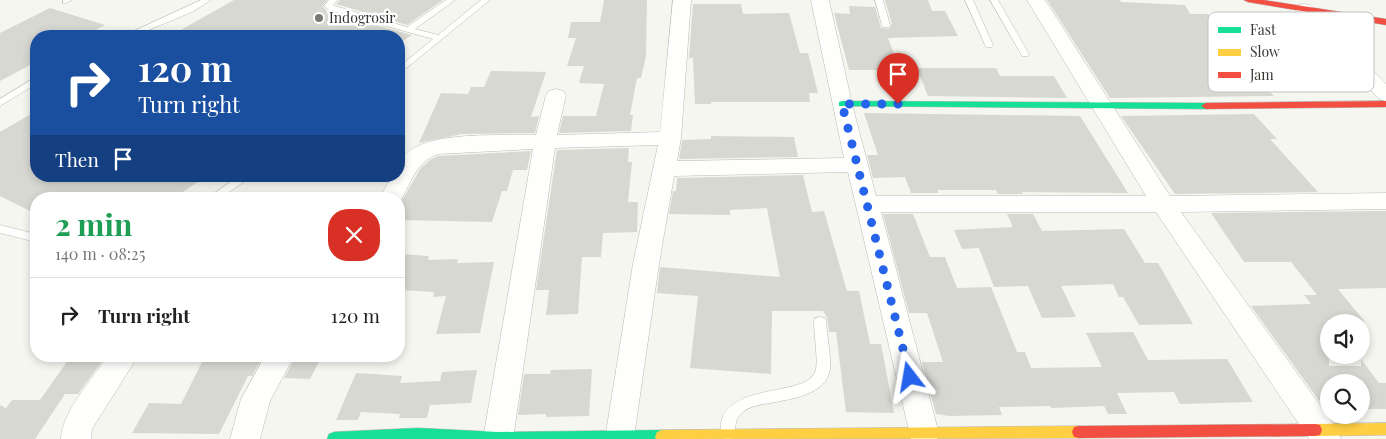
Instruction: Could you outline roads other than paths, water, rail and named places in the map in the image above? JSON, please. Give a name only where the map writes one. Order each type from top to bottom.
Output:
[{"type":"main road","points":[[1248,0],[1386,12]]},
{"type":"main road","points":[[1305,4],[1341,12]]},
{"type":"main road","points":[[842,104],[1103,107],[1386,104]]},
{"type":"main road","points":[[334,439],[418,435],[498,439],[924,434],[987,437],[1322,434],[1386,429]]},
{"type":"street","points":[[619,437],[646,264],[670,138],[682,0]]},
{"type":"street","points":[[820,0],[842,104],[924,434]]},
{"type":"street","points":[[1036,0],[1163,204],[1322,434]]},
{"type":"street","points":[[1374,82],[1386,95]]},
{"type":"street","points":[[498,439],[545,142],[556,95]]},
{"type":"street","points":[[405,173],[413,159],[424,148],[450,145],[670,138]]},
{"type":"street","points":[[664,169],[858,165]]},
{"type":"street","points":[[868,204],[1163,204],[1386,201]]},
{"type":"street","points":[[76,439],[76,430],[81,420],[120,362]]},
{"type":"street","points":[[245,439],[256,400],[277,362]]},
{"type":"lane","points":[[142,30],[183,13],[207,0]]},
{"type":"lane","points":[[334,0],[328,6],[440,38]]},
{"type":"lane","points":[[408,30],[451,0]]},
{"type":"lane","points":[[405,66],[486,0]]},
{"type":"lane","points":[[879,0],[886,25]]},
{"type":"lane","points":[[969,0],[989,46]]},
{"type":"lane","points":[[994,0],[1025,54]]},
{"type":"lane","points":[[0,102],[30,84]]},
{"type":"lane","points":[[222,192],[238,182]]},
{"type":"lane","points":[[0,229],[30,236]]},
{"type":"lane","points":[[728,436],[729,420],[736,408],[745,403],[801,390],[815,384],[821,377],[823,370],[820,322]]},
{"type":"place","name":"Indogrosir","points":[[319,18]]}]
